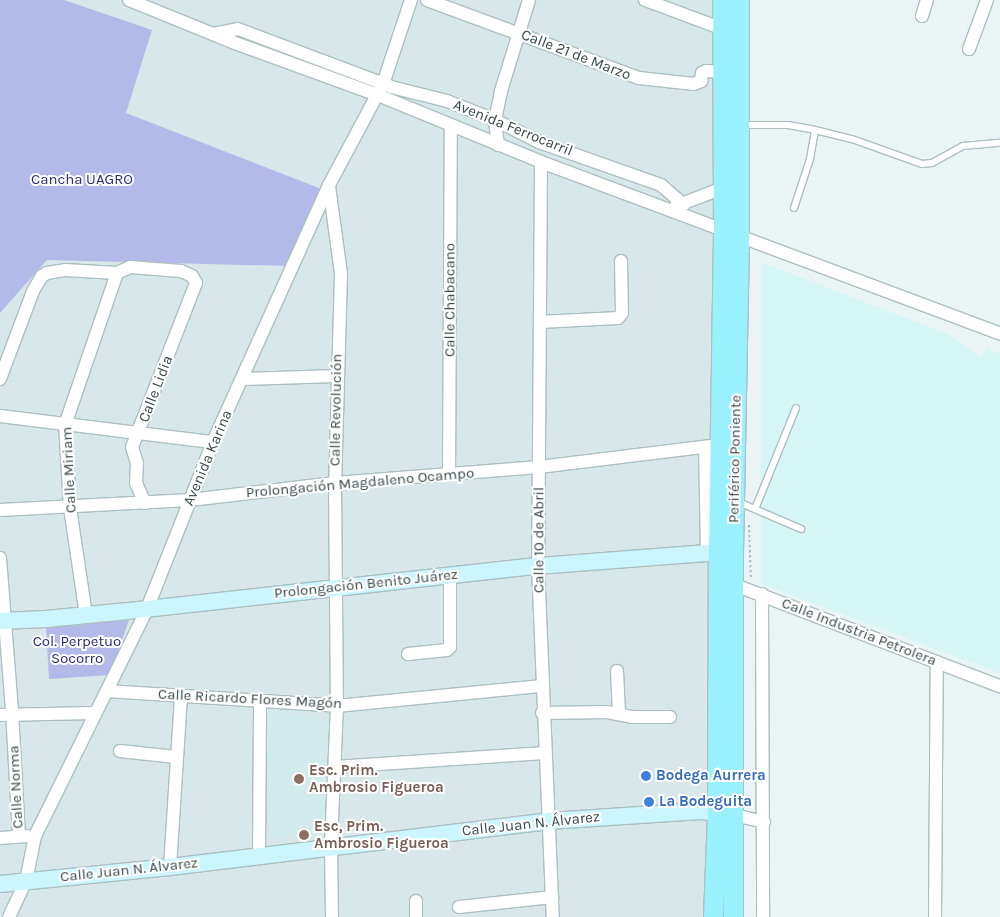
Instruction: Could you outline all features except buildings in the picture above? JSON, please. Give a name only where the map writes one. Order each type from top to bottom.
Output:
[{"type":"main road","name":"Periférico Poniente","points":[[722,0],[723,188],[731,234],[733,502],[719,552],[725,582],[725,813],[733,917]]},
{"type":"main road","name":"Periférico Poniente","points":[[733,502],[712,446],[739,125],[739,0]]},
{"type":"main road","name":"Prolongación Benito Juárez","points":[[2,620],[147,609],[538,566],[719,552]]},
{"type":"main road","name":"Periférico Poniente","points":[[713,917],[725,813]]},
{"type":"main road","name":"Calle Juan N. Álvarez","points":[[0,884],[170,867],[549,821],[725,813]]},
{"type":"street","points":[[130,0],[213,34],[384,89],[420,112],[498,145],[660,208],[1000,334]]},
{"type":"street","name":"Avenida Karina","points":[[9,917],[26,881],[35,836],[94,713],[107,691],[147,609],[213,442],[329,185],[384,89],[411,0]]},
{"type":"street","name":"Calle 21 de Marzo","points":[[427,0],[639,78],[694,84],[700,81],[702,73],[706,71],[722,72]]},
{"type":"street","points":[[498,145],[495,120],[501,91],[529,0]]},
{"type":"street","points":[[645,0],[723,29]]},
{"type":"street","points":[[922,16],[927,0]]},
{"type":"street","points":[[969,50],[987,0]]},
{"type":"street","name":"Avenida Ferrocarril","points":[[384,89],[427,95],[495,120],[539,142],[661,185],[684,205]]},
{"type":"street","name":"Calle Chabacano","points":[[449,474],[451,125]]},
{"type":"street","name":"Calle 10 de Abril","points":[[542,162],[538,566],[542,713],[553,917]]},
{"type":"street","name":"Calle Revolución","points":[[329,185],[341,274],[334,483],[337,706],[331,846],[332,917]]},
{"type":"street","points":[[660,208],[684,205],[723,188]]},
{"type":"street","points":[[540,322],[618,318],[622,312],[621,261]]},
{"type":"street","name":"Calle Lidia","points":[[117,273],[130,268],[181,271],[192,276],[196,283],[132,447],[137,463],[136,483],[145,503]]},
{"type":"street","points":[[0,379],[33,291],[42,276],[53,270],[117,273]]},
{"type":"street","name":"Calle Miriam","points":[[86,615],[70,508],[65,425],[117,273]]},
{"type":"street","points":[[243,379],[337,376]]},
{"type":"street","points":[[0,416],[65,425],[139,431],[213,442]]},
{"type":"street","points":[[712,446],[719,552]]},
{"type":"street","name":"Prolongación Magdaleno Ocampo","points":[[0,510],[70,508],[190,500],[334,483],[538,467],[712,446]]},
{"type":"street","name":"Calle Norma","points":[[0,558],[6,715],[19,836]]},
{"type":"street","points":[[408,654],[447,650],[450,647],[450,576]]},
{"type":"street","name":"Calle Industria Petrolera","points":[[725,582],[757,592],[1000,686]]},
{"type":"street","points":[[757,592],[764,822],[763,917]]},
{"type":"street","points":[[935,917],[936,662]]},
{"type":"street","points":[[617,671],[619,713]]},
{"type":"street","name":"Calle Ricardo Flores Magón","points":[[107,691],[181,695],[260,703],[337,706],[542,686]]},
{"type":"street","points":[[170,867],[181,695]]},
{"type":"street","points":[[259,855],[260,703]]},
{"type":"street","points":[[6,715],[94,713]]},
{"type":"street","points":[[542,713],[619,713],[632,717],[670,717]]},
{"type":"street","points":[[120,751],[176,757]]},
{"type":"street","points":[[335,767],[545,753]]},
{"type":"street","name":"Calle Juan N. Álvarez","points":[[725,813],[764,822]]},
{"type":"street","points":[[0,838],[35,836]]},
{"type":"street","points":[[459,907],[552,897]]},
{"type":"street","points":[[416,901],[416,917]]},
{"type":"street","points":[[733,917],[745,917]]},
{"type":"lane","points":[[739,125],[788,125],[815,130],[852,139],[922,164],[932,163],[963,146],[1000,143]]},
{"type":"lane","points":[[794,208],[810,159],[815,130]]},
{"type":"lane","points":[[755,509],[796,408]]},
{"type":"lane","points":[[733,502],[755,509],[801,529]]},
{"type":"path","points":[[733,502],[757,592]]},
{"type":"shaded area","points":[[0,0],[717,0],[717,917],[0,917]]},
{"type":"shaded area","points":[[761,262],[950,335],[982,358],[987,349],[1000,354],[1000,673],[761,584]]},
{"type":"shaded area","name":"Esc. Prim. Ambrosio Figueroa","points":[[265,708],[334,722],[326,836],[269,838]]},
{"type":"green space","name":"Cancha UAGRO","points":[[0,0],[64,0],[152,30],[126,113],[324,190],[290,266],[47,260],[0,313]]},
{"type":"green space","name":"Col. Perpetuo Socorro","points":[[129,620],[110,675],[49,679],[46,625]]},
{"type":"place","name":"Bodega Aurrera","points":[[646,776]]},
{"type":"place","name":"Esc. Prim. Ambrosio Figueroa","points":[[299,779]]},
{"type":"place","name":"La Bodeguita","points":[[649,802]]},
{"type":"place","name":"Esc, Prim. Ambrosio Figueroa","points":[[304,835]]}]
